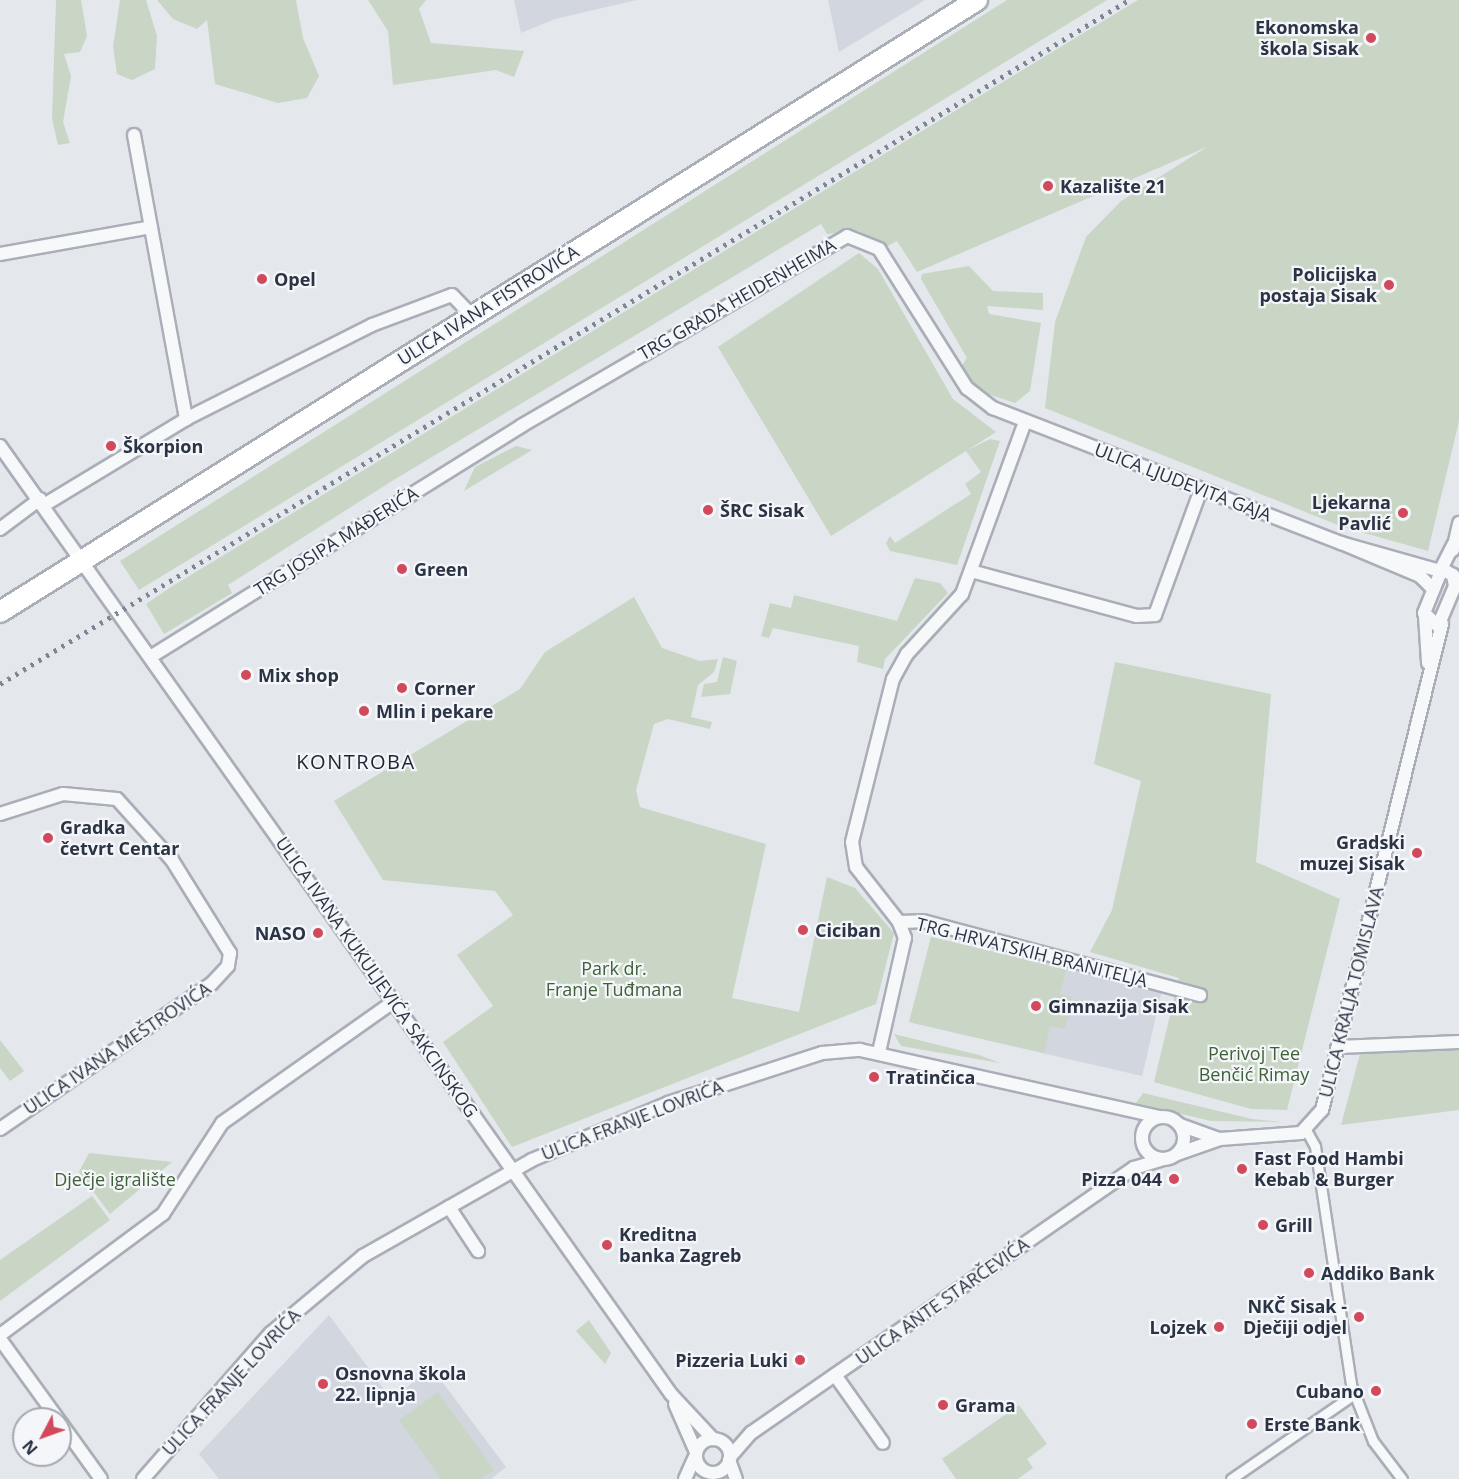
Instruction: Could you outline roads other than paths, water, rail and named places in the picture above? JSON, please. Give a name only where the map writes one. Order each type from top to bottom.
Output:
[{"type":"main road","name":"ULICA IVANA FISTROVIĆA","points":[[0,612],[977,0]]},
{"type":"street","points":[[134,135],[186,419]]},
{"type":"street","points":[[0,255],[151,227]]},
{"type":"street","name":"TRG GRADA HEIDENHEIMA","points":[[521,426],[828,242],[847,236],[870,243],[885,257],[967,388],[993,408],[1025,422]]},
{"type":"street","name":"ULICA IVANA FISTROVIĆA","points":[[0,529],[42,502],[186,419],[372,325],[456,296],[471,315]]},
{"type":"street","points":[[879,1052],[904,949],[899,922],[856,867],[852,842],[893,679],[912,648],[962,594],[1025,422]]},
{"type":"street","name":"ULICA LJUDEVITA GAJA","points":[[1025,422],[1341,543],[1420,576],[1432,588]]},
{"type":"street","name":"TRG JOSIPA MAĐERIĆA","points":[[152,656],[521,426]]},
{"type":"street","name":"ULICA IVANA KUKULJEVIĆA SAKCINSKOG","points":[[0,446],[85,560],[671,1394],[716,1440],[730,1459]]},
{"type":"street","points":[[970,571],[1137,616],[1155,615],[1201,489]]},
{"type":"street","points":[[1453,575],[1454,544],[1459,523]]},
{"type":"street","name":"ULICA LJUDEVITA GAJA","points":[[1341,543],[1453,575]]},
{"type":"street","points":[[1440,571],[1454,544]]},
{"type":"street","name":"ULICA KRALJA TOMISLAVA","points":[[1429,674],[1425,616],[1432,588],[1440,571]]},
{"type":"street","name":"ULICA KRALJA TOMISLAVA","points":[[1306,1130],[1322,1110],[1429,674],[1451,615],[1453,575]]},
{"type":"street","points":[[1425,616],[1451,615]]},
{"type":"street","name":"ULICA IVANA MEŠTROVIĆA","points":[[0,814],[63,794],[117,799],[172,860],[230,953],[228,966],[211,984],[0,1129]]},
{"type":"street","name":"TRG HRVATSKIH BRANITELJA","points":[[899,922],[923,921],[1200,995]]},
{"type":"street","points":[[49,1407],[0,1337],[164,1214],[222,1123],[394,1001]]},
{"type":"street","points":[[1338,1047],[1459,1042]]},
{"type":"street","name":"ULICA FRANJE LOVRIĆA","points":[[143,1479],[251,1354],[318,1289],[372,1250],[513,1171],[580,1137],[749,1076],[822,1053],[879,1052],[1159,1117]]},
{"type":"street","points":[[1122,1110],[1150,1155],[1163,1159],[1220,1139],[1306,1130],[1315,1146],[1354,1394],[1373,1442],[1402,1479]]},
{"type":"street","points":[[1134,1168],[1147,1123],[1159,1117],[1220,1139]]},
{"type":"street","points":[[1177,1154],[1183,1143],[1180,1125]]},
{"type":"street","name":"ULICA ANTE STARČEVIĆA","points":[[717,1475],[751,1433],[1134,1168],[1163,1159]]},
{"type":"street","points":[[449,1207],[478,1251]]},
{"type":"street","points":[[835,1375],[884,1443]]},
{"type":"street","name":"ULICA IVANA KUKULJEVIĆA SAKCINSKOG","points":[[671,1394],[696,1454],[717,1475]]},
{"type":"street","points":[[1231,1479],[1354,1394]]},
{"type":"street","name":"ULICA ANTE STARČEVIĆA","points":[[716,1440],[751,1433]]},
{"type":"street","points":[[72,1439],[101,1479]]},
{"type":"street","points":[[685,1479],[696,1454],[716,1440]]},
{"type":"street","points":[[730,1459],[736,1479]]},
{"type":"street","points":[[693,1479],[717,1475]]},
{"type":"railway","points":[[0,684],[1129,0]]},
{"type":"place","name":"Ekonomska škola Sisak","points":[[1371,38]]},
{"type":"place","name":"Kazalište 21","points":[[1048,186]]},
{"type":"place","name":"Opel","points":[[262,279]]},
{"type":"place","name":"Policijska postaja Sisak","points":[[1389,285]]},
{"type":"place","name":"Škorpion","points":[[111,446]]},
{"type":"place","name":"ŠRC Sisak","points":[[708,510]]},
{"type":"place","name":"Ljekarna Pavlić","points":[[1403,513]]},
{"type":"place","name":"Green","points":[[402,569]]},
{"type":"place","name":"Mix shop","points":[[246,675]]},
{"type":"place","name":"Corner","points":[[402,688]]},
{"type":"place","name":"Mlin i pekare","points":[[364,711]]},
{"type":"place","name":"Gradka četvrt Centar","points":[[48,838]]},
{"type":"place","name":"Gradski muzej Sisak","points":[[1417,853]]},
{"type":"place","name":"Ciciban","points":[[803,930]]},
{"type":"place","name":"NASO","points":[[318,933]]},
{"type":"place","name":"Gimnazija Sisak","points":[[1036,1006]]},
{"type":"place","name":"Tratinčica","points":[[874,1077]]},
{"type":"place","name":"Fast Food Hambi Kebab & Burger","points":[[1242,1169]]},
{"type":"place","name":"Pizza 044","points":[[1174,1179]]},
{"type":"place","name":"Grill","points":[[1263,1225]]},
{"type":"place","name":"Kreditna banka Zagreb","points":[[607,1245]]},
{"type":"place","name":"Addiko Bank","points":[[1309,1273]]},
{"type":"place","name":"NKČ Sisak - Dječiji odjel","points":[[1359,1317]]},
{"type":"place","name":"Lojzek","points":[[1219,1327]]},
{"type":"place","name":"Pizzeria Luki","points":[[800,1360]]},
{"type":"place","name":"Osnovna škola 22. lipnja","points":[[323,1384]]},
{"type":"place","name":"Cubano","points":[[1376,1391]]},
{"type":"place","name":"Grama","points":[[943,1405]]},
{"type":"place","name":"Erste Bank","points":[[1252,1424]]},
{"type":"district","name":"KONTROBA","points":[[356,761]]},
{"type":"park label","name":"Park dr. Franje Tuđmana","points":[[614,979]]},
{"type":"park label","name":"Perivoj Tee Benčić Rimay","points":[[1254,1064]]},
{"type":"park label","name":"Dječje igralište","points":[[115,1179]]}]
